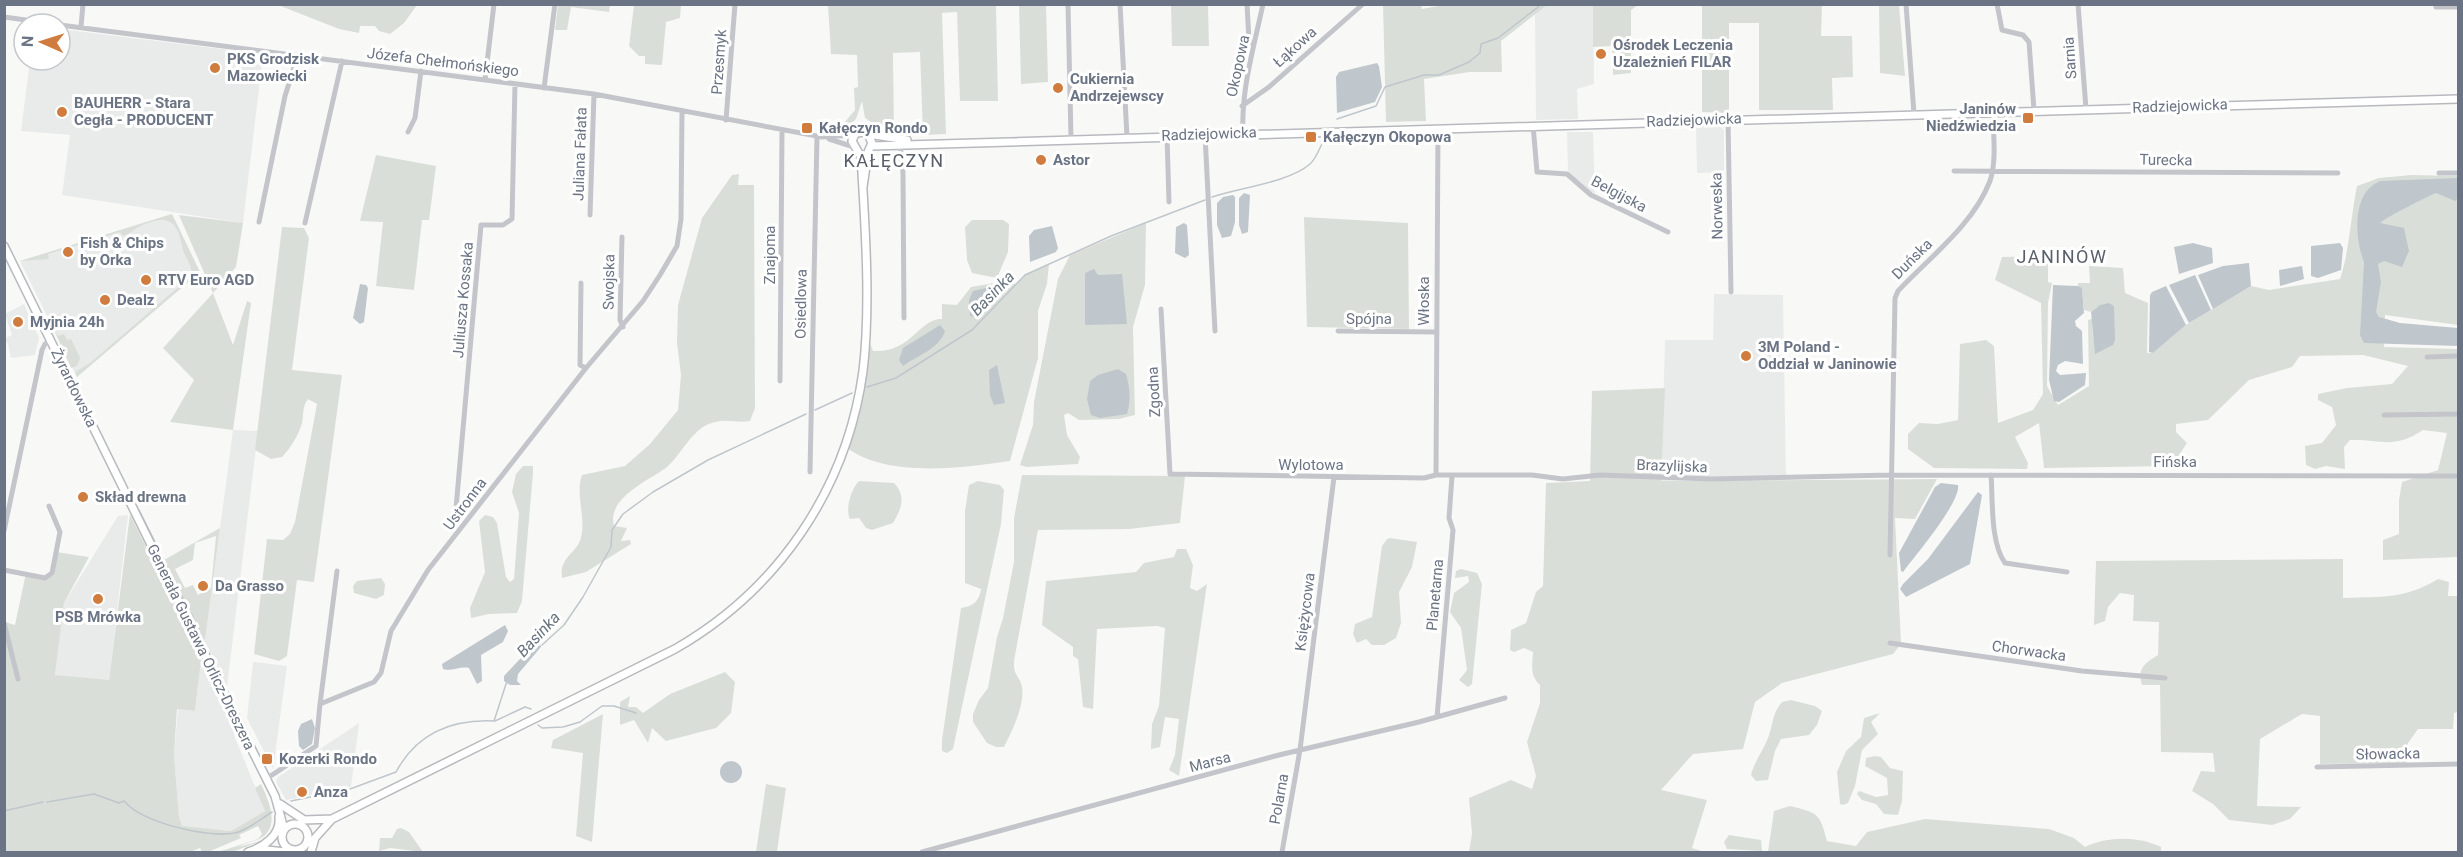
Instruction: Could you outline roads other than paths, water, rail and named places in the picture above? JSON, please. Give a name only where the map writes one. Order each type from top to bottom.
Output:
[{"type":"main road","name":"Radziejowicka","points":[[870,148],[900,144],[1243,133],[2458,99]]},
{"type":"main road","points":[[262,848],[301,851],[308,838],[329,821],[675,649],[729,613],[776,568],[802,534],[822,500],[840,462],[854,417],[865,343],[863,187],[854,135],[862,132],[868,134],[872,139],[863,187]]},
{"type":"main road","name":"Radziejowicka","points":[[868,134],[930,143]]},
{"type":"main road","points":[[866,173],[876,150],[900,144]]},
{"type":"main road","points":[[856,149],[870,148]]},
{"type":"main road","name":"Żyrardowska","points":[[5,247],[128,498]]},
{"type":"main road","name":"Generała Gustawa Orlicz-Dreszera","points":[[128,498],[274,796],[292,824]]},
{"type":"main road","points":[[279,805],[299,818],[329,821]]},
{"type":"main road","points":[[262,848],[279,828],[279,805]]},
{"type":"main road","name":"Generała Gustawa Orlicz-Dreszera","points":[[279,805],[283,832]]},
{"type":"main road","points":[[248,852],[262,848],[279,838],[292,824],[329,821]]},
{"type":"main road","points":[[311,852],[315,837],[329,821]]},
{"type":"main road","points":[[301,825],[308,838]]},
{"type":"main road","points":[[283,832],[285,850]]},
{"type":"street","points":[[81,27],[83,4]]},
{"type":"street","points":[[485,80],[494,4]]},
{"type":"street","points":[[544,88],[555,4]]},
{"type":"street","name":"Przesmyk","points":[[726,120],[735,4]]},
{"type":"street","points":[[1068,4],[1071,139]]},
{"type":"street","points":[[1120,4],[1127,137]]},
{"type":"street","points":[[1247,4],[1249,40],[1254,44]]},
{"type":"street","name":"Okopowa","points":[[1243,133],[1242,106],[1263,4]]},
{"type":"street","name":"Łąkowa","points":[[1242,106],[1269,87],[1363,4]]},
{"type":"street","points":[[1906,4],[1914,114]]},
{"type":"street","points":[[1997,4],[2002,30],[2023,35],[2029,42],[2034,110]]},
{"type":"street","name":"Sarnia","points":[[2078,4],[2086,109]]},
{"type":"street","points":[[2436,7],[2458,7]]},
{"type":"street","name":"Józefa Chełmońskiego","points":[[72,26],[594,94],[819,136],[856,149]]},
{"type":"street","points":[[259,222],[285,96],[298,56]]},
{"type":"street","points":[[305,223],[342,61]]},
{"type":"street","points":[[408,132],[415,118],[422,71]]},
{"type":"street","name":"Juliusza Kossaka","points":[[456,508],[481,225],[502,225],[512,219],[515,84]]},
{"type":"street","name":"Juliana Fałata","points":[[590,215],[594,94]]},
{"type":"street","name":"Ustronna","points":[[320,704],[374,682],[381,673],[391,631],[428,570],[586,368],[643,301],[677,246],[681,219],[682,111]]},
{"type":"street","name":"Duńska","points":[[1890,555],[1896,294],[1962,224],[1990,181],[1993,111]]},
{"type":"street","name":"Norweska","points":[[1728,119],[1731,292]]},
{"type":"street","name":"Belgijska","points":[[1533,125],[1537,171],[1567,174],[1591,195],[1668,232]]},
{"type":"street","name":"Włoska","points":[[1436,475],[1438,128]]},
{"type":"street","name":"Znajoma","points":[[780,381],[782,130]]},
{"type":"street","name":"Józefa Chełmońskiego","points":[[819,136],[854,135]]},
{"type":"street","points":[[1205,135],[1215,331]]},
{"type":"street","name":"Osiedlowa","points":[[810,472],[819,136]]},
{"type":"street","points":[[1167,136],[1169,202]]},
{"type":"street","points":[[900,144],[903,173],[904,318]]},
{"type":"street","name":"Turecka","points":[[1954,171],[2338,173]]},
{"type":"street","points":[[2439,173],[2458,173]]},
{"type":"street","name":"Swojska","points":[[622,237],[620,320],[623,327]]},
{"type":"street","points":[[581,283],[580,365],[586,368]]},
{"type":"street","name":"Zgodna","points":[[1161,309],[1170,474]]},
{"type":"street","name":"Spójna","points":[[1338,331],[1436,332]]},
{"type":"street","points":[[5,527],[42,350],[44,345],[51,340]]},
{"type":"street","points":[[2427,357],[2458,356]]},
{"type":"street","points":[[2384,415],[2458,414]]},
{"type":"street","name":"Wylotowa","points":[[1170,474],[1424,478],[1436,475],[1452,476]]},
{"type":"street","name":"Brazylijska","points":[[1452,476],[1532,475],[1563,479],[1600,475],[1712,479],[1891,475]]},
{"type":"street","name":"Fińska","points":[[1891,475],[2458,476]]},
{"type":"street","points":[[1991,475],[1999,555],[2005,562],[2067,572]]},
{"type":"street","name":"Planetarna","points":[[1437,717],[1453,530],[1449,518],[1452,476]]},
{"type":"street","name":"Księżycowa","points":[[1300,750],[1334,477]]},
{"type":"street","points":[[4,570],[45,578],[52,573],[60,532],[49,506]]},
{"type":"street","points":[[266,779],[316,746],[336,571]]},
{"type":"street","points":[[4,623],[18,679]]},
{"type":"street","name":"Chorwacka","points":[[1890,643],[2082,671],[2165,678]]},
{"type":"street","name":"Marsa","points":[[922,852],[1300,750],[1505,698]]},
{"type":"street","name":"Polarna","points":[[1282,852],[1300,750]]},
{"type":"street","name":"Słowacka","points":[[2317,768],[2458,764]]},
{"type":"water","points":[[1377,63],[1382,87],[1375,102],[1337,113],[1336,77],[1339,72]]},
{"type":"water","points":[[2458,178],[2458,198],[2455,201],[2436,193],[2380,223],[2404,228],[2409,251],[2402,267],[2384,261],[2378,264],[2381,282],[2376,312],[2379,317],[2400,323],[2458,328],[2458,346],[2364,343],[2360,335],[2364,262],[2357,228],[2360,204],[2365,194],[2381,181]]},
{"type":"water","points":[[1244,193],[1250,195],[1248,232],[1242,234],[1239,225],[1239,198]]},
{"type":"water","points":[[1233,195],[1235,197],[1235,222],[1231,236],[1222,238],[1217,225],[1217,203],[1223,197]]},
{"type":"water","points":[[1184,223],[1187,225],[1189,255],[1185,258],[1175,253],[1176,227]]},
{"type":"water","points":[[1052,226],[1058,248],[1056,252],[1030,262],[1029,236],[1034,230]]},
{"type":"water","points":[[2193,243],[2212,248],[2213,263],[2179,274],[2174,247]]},
{"type":"water","points":[[2340,243],[2343,248],[2341,270],[2318,278],[2311,276],[2311,246]]},
{"type":"water","points":[[2249,263],[2251,286],[2213,309],[2198,275],[2223,266]]},
{"type":"water","points":[[2302,266],[2304,279],[2280,286],[2279,270]]},
{"type":"water","points":[[1094,269],[1098,275],[1122,274],[1127,324],[1085,325],[1085,273]]},
{"type":"water","points":[[2195,275],[2211,310],[2189,323],[2169,285]]},
{"type":"water","points":[[360,284],[368,288],[364,322],[360,324],[353,318]]},
{"type":"water","points":[[2053,285],[2082,288],[2084,313],[2075,321],[2076,326],[2082,331],[2083,364],[2065,361],[2058,365],[2056,371],[2060,375],[2086,373],[2085,385],[2059,402],[2054,401],[2049,380]]},
{"type":"water","points":[[2166,286],[2186,325],[2153,353],[2149,352],[2150,295]]},
{"type":"water","points":[[990,287],[997,289],[995,298],[975,317],[970,316],[969,300],[973,291]]},
{"type":"water","points":[[2109,303],[2114,306],[2115,340],[2113,345],[2095,354],[2091,312],[2100,305]]},
{"type":"water","points":[[940,325],[945,331],[938,343],[903,366],[899,360],[903,348]]},
{"type":"water","points":[[997,365],[1005,403],[994,405],[990,395],[989,370]]},
{"type":"water","points":[[1118,369],[1126,374],[1128,384],[1127,414],[1100,418],[1091,415],[1087,399],[1090,381],[1098,375]]},
{"type":"water","points":[[1941,483],[1958,485],[1957,493],[1945,516],[1903,572],[1899,553],[1935,487]]},
{"type":"water","points":[[1978,492],[1982,495],[1970,564],[1906,597],[1900,589],[1903,584],[1928,559]]},
{"type":"water","points":[[505,625],[508,631],[503,642],[481,655],[482,681],[477,684],[469,668],[443,669],[442,664]]},
{"type":"water","points":[[540,641],[541,647],[518,674],[517,681],[521,685],[510,685],[504,681],[504,676],[532,646]]},
{"type":"water","points":[[312,719],[315,728],[312,744],[303,750],[299,746],[298,731],[301,724]]},
{"type":"water","points":[[731,761],[739,764],[742,772],[739,780],[731,783],[723,780],[720,772],[723,764]]},
{"type":"waterway","points":[[1337,119],[1376,106],[1385,87],[1424,75],[1439,75],[1469,62],[1480,53],[1481,44],[1498,38],[1542,4]]},
{"type":"waterway","points":[[1212,197],[1277,180],[1301,170],[1312,162],[1324,140]]},
{"type":"waterway","name":"Basinka","points":[[867,387],[896,378],[972,330],[1025,275],[1111,236],[1205,200]]},
{"type":"waterway","points":[[815,410],[852,393]]},
{"type":"waterway","name":"Basinka","points":[[542,645],[564,625],[583,597],[611,547],[612,530],[623,514],[653,492],[708,460],[806,414]]},
{"type":"waterway","points":[[139,510],[187,606]]},
{"type":"waterway","points":[[191,613],[204,641]]},
{"type":"waterway","name":"Basinka","points":[[291,801],[350,789],[396,772],[414,747],[437,731],[464,723],[494,721],[507,681]]},
{"type":"waterway","points":[[538,725],[542,728],[563,727],[580,722],[602,706],[614,706],[636,713]]},
{"type":"waterway","points":[[495,721],[525,707],[531,709]]},
{"type":"waterway","name":"Basinka","points":[[47,802],[94,794],[119,803],[124,801],[145,816],[176,827],[223,834],[245,829],[272,812]]},
{"type":"waterway","name":"Basinka","points":[[4,811],[43,802]]},
{"type":"place","name":"Ośrodek Leczenia Uzależnień FILAR","points":[[1601,54]]},
{"type":"place","name":"PKS Grodzisk Mazowiecki","points":[[215,68]]},
{"type":"place","name":"Cukiernia Andrzejewscy","points":[[1058,88]]},
{"type":"place","name":"BAUHERR - Stara Cegła - PRODUCENT","points":[[62,112]]},
{"type":"place","name":"Janinów Niedźwiedzia","points":[[2028,118]]},
{"type":"place","name":"Kałęczyn Rondo","points":[[807,128]]},
{"type":"place","name":"Kałęczyn Okopowa","points":[[1311,137]]},
{"type":"place","name":"Astor","points":[[1041,160]]},
{"type":"place","name":"Fish & Chips by Orka","points":[[68,252]]},
{"type":"place","name":"RTV Euro AGD","points":[[146,280]]},
{"type":"place","name":"Dealz","points":[[105,300]]},
{"type":"place","name":"Myjnia 24h","points":[[18,322]]},
{"type":"place","name":"3M Poland - Oddział w Janinowie","points":[[1746,356]]},
{"type":"place","name":"Skład drewna","points":[[83,497]]},
{"type":"place","name":"Da Grasso","points":[[203,586]]},
{"type":"place","name":"PSB Mrówka","points":[[98,599]]},
{"type":"place","name":"Kozerki Rondo","points":[[267,759]]},
{"type":"place","name":"Anza","points":[[302,792]]},
{"type":"district","name":"KAŁĘCZYN","points":[[894,161]]},
{"type":"district","name":"JANINÓW","points":[[2062,257]]}]
